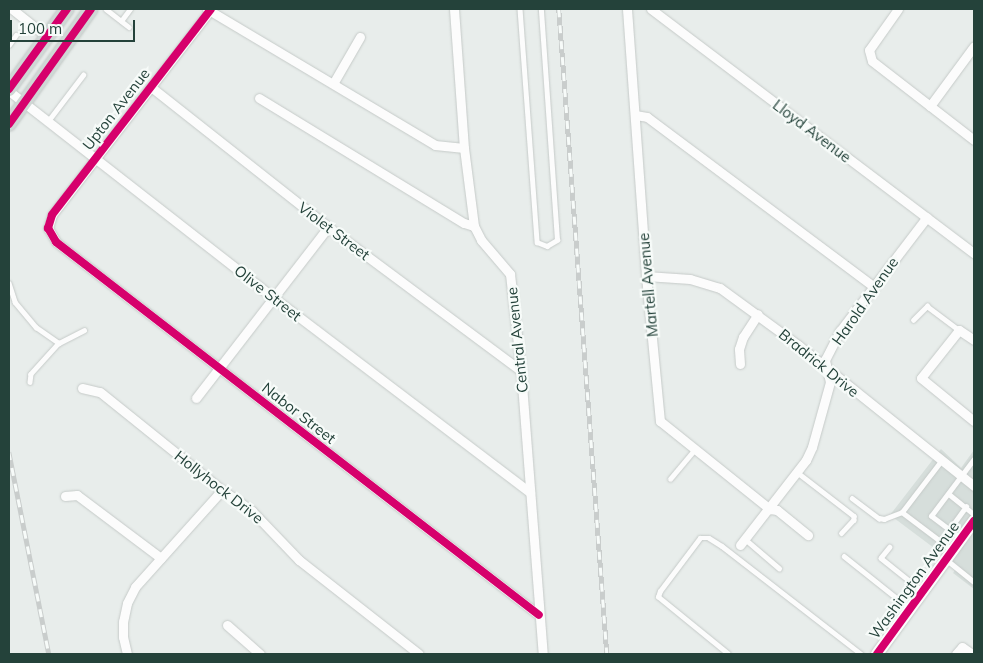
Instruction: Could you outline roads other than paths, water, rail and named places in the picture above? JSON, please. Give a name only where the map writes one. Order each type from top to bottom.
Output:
[{"type":"main road","points":[[10,86],[67,9]]},
{"type":"main road","points":[[9,124],[91,9]]},
{"type":"main road","name":"Washington Avenue","points":[[877,654],[912,609],[974,520]]},
{"type":"street","points":[[12,9],[46,36]]},
{"type":"street","points":[[209,9],[334,82],[435,145],[464,148]]},
{"type":"street","name":"Upton Avenue","points":[[48,228],[52,215],[209,9]]},
{"type":"street","name":"Central Avenue","points":[[454,9],[464,148],[474,226],[481,240],[510,274],[520,371],[543,654]]},
{"type":"street","name":"Martell Avenue","points":[[628,9],[646,276],[660,420],[770,509],[777,510],[808,535]]},
{"type":"street","name":"Lloyd Avenue","points":[[651,9],[974,253]]},
{"type":"street","points":[[898,9],[869,50],[872,61],[974,140]]},
{"type":"street","points":[[334,82],[360,37]]},
{"type":"street","points":[[930,106],[974,46]]},
{"type":"street","name":"Olive Street","points":[[10,86],[24,103],[274,298],[530,492]]},
{"type":"street","name":"Violet Street","points":[[151,87],[328,227],[520,371]]},
{"type":"street","points":[[259,98],[464,223],[474,226]]},
{"type":"street","points":[[635,114],[647,117],[874,287]]},
{"type":"street","name":"Harold Avenue","points":[[742,542],[770,509],[797,472],[812,447],[830,382],[826,360],[840,331],[927,217]]},
{"type":"street","points":[[196,398],[328,227]]},
{"type":"street","name":"Nabor Street","points":[[48,228],[56,242],[539,615]]},
{"type":"street","name":"Bradrick Drive","points":[[646,276],[690,279],[720,288],[758,314],[974,486]]},
{"type":"street","points":[[740,364],[739,348],[743,337],[758,314]]},
{"type":"street","points":[[974,340],[959,330],[921,378],[974,421]]},
{"type":"street","name":"Hollyhock Drive","points":[[82,388],[100,392],[265,522],[299,560],[419,654]]},
{"type":"street","points":[[127,654],[123,638],[127,603],[135,587],[222,490]]},
{"type":"street","points":[[65,496],[77,495],[161,558]]},
{"type":"street","points":[[227,625],[259,654]]},
{"type":"street","points":[[959,650],[972,654]]},
{"type":"lane","points":[[106,9],[129,27]]},
{"type":"lane","points":[[121,20],[130,9]]},
{"type":"lane","points":[[520,9],[537,242],[547,246],[557,240],[541,9]]},
{"type":"lane","points":[[9,45],[16,35]]},
{"type":"lane","points":[[48,121],[83,75]]},
{"type":"lane","points":[[9,283],[16,302],[36,327],[59,343]]},
{"type":"lane","points":[[913,320],[927,306],[959,330]]},
{"type":"lane","points":[[30,382],[31,374],[59,343],[84,330]]},
{"type":"lane","points":[[670,479],[695,449]]},
{"type":"lane","points":[[961,539],[931,516],[974,459]]},
{"type":"lane","points":[[852,498],[878,518],[884,519],[902,512],[941,461]]},
{"type":"lane","points":[[797,472],[854,516],[842,533]]},
{"type":"lane","points":[[949,494],[966,507],[974,520]]},
{"type":"lane","points":[[949,530],[966,507]]},
{"type":"lane","points":[[902,512],[949,555],[974,582]]},
{"type":"lane","points":[[728,654],[658,597],[660,591],[700,538],[708,538],[722,546],[861,654]]},
{"type":"lane","points":[[742,542],[778,568]]},
{"type":"lane","points":[[890,547],[881,558],[924,592]]},
{"type":"lane","points":[[844,556],[912,609]]},
{"type":"railway","points":[[559,9],[607,654]]},
{"type":"railway","points":[[9,452],[49,654]]}]
